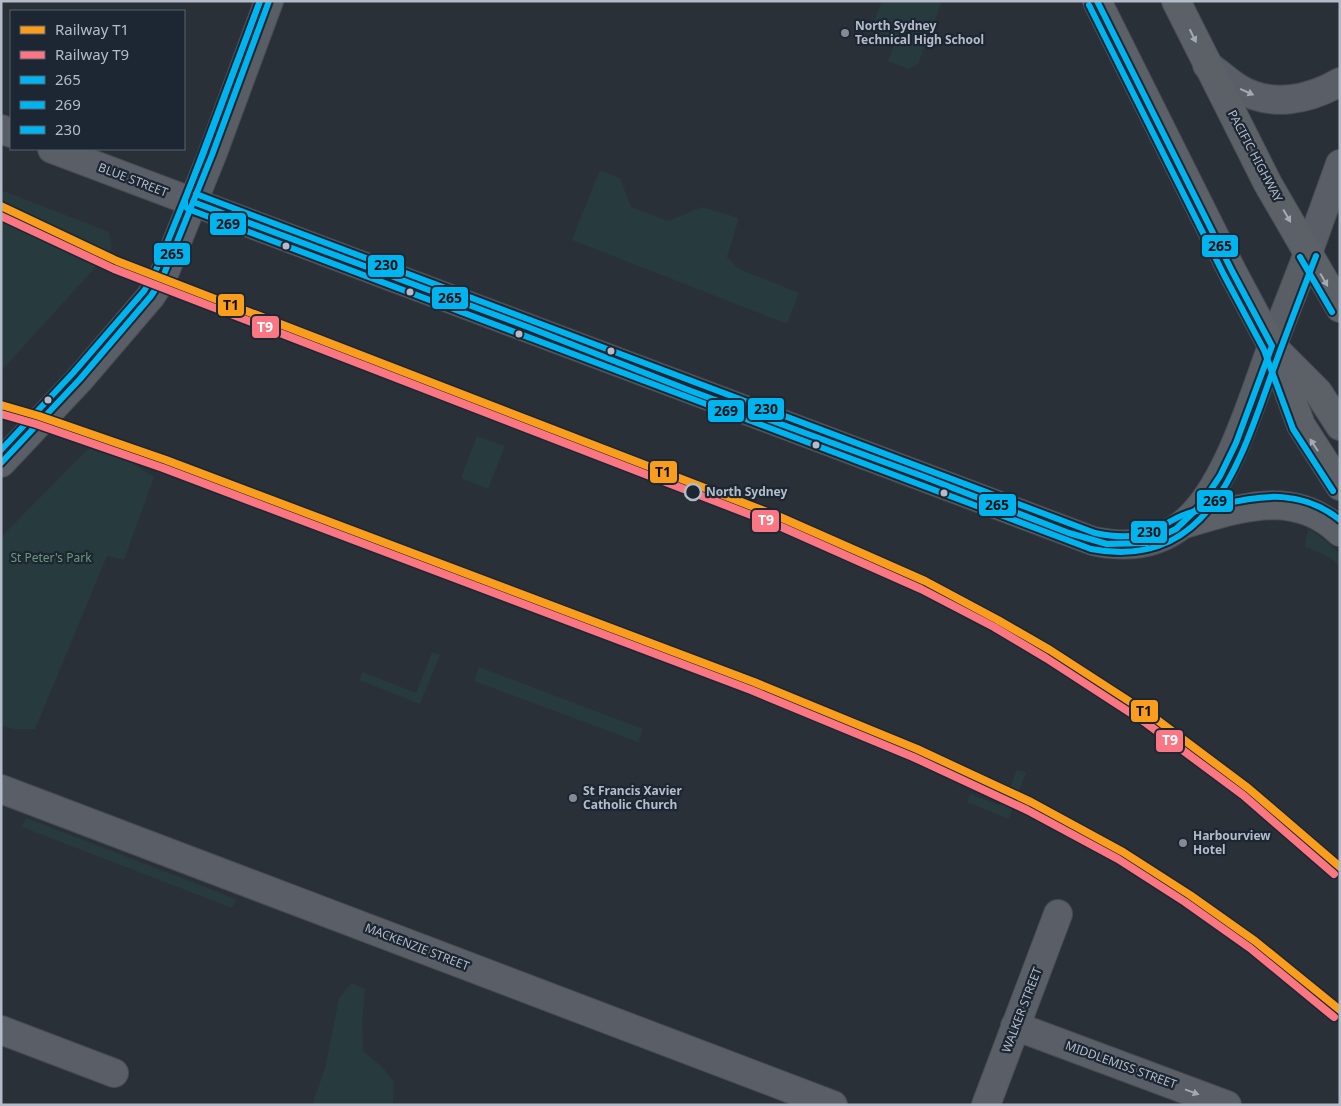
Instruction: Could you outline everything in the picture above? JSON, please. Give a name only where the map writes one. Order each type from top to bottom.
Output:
[{"type":"main road","points":[[193,202],[269,1]]},
{"type":"main road","points":[[1097,1],[1227,262],[1272,346],[1301,425],[1340,486]]},
{"type":"main road","name":"PACIFIC HIGHWAY","points":[[1176,1],[1268,184],[1340,308]]},
{"type":"main road","name":"BLUE STREET","points":[[193,202],[1092,541],[1113,545],[1144,543],[1156,539],[1184,524]]},
{"type":"main road","points":[[1184,524],[1201,505],[1225,468],[1308,253]]},
{"type":"main road","points":[[1272,346],[1318,392],[1340,426]]},
{"type":"main road","points":[[1184,524],[1240,508],[1277,504],[1307,510],[1321,516],[1340,532]]},
{"type":"street","points":[[1207,65],[1239,88],[1262,99],[1294,100],[1322,92],[1340,82]]},
{"type":"street","name":"BLUE STREET","points":[[55,150],[193,202]]},
{"type":"street","points":[[1308,253],[1340,164]]},
{"type":"street","points":[[1,463],[80,380],[151,296],[162,279],[193,202]]},
{"type":"street","name":"MACKENZIE STREET","points":[[1,789],[833,1105]]},
{"type":"street","name":"WALKER STREET","points":[[986,1105],[1058,914]]},
{"type":"street","name":"MIDDLEMISS STREET","points":[[1015,1026],[1227,1105]]},
{"type":"street","points":[[1,1030],[114,1072]]},
{"type":"green space","points":[[882,1],[942,1],[918,64],[909,69],[888,61],[896,39],[871,29]]},
{"type":"green space","points":[[600,170],[620,178],[631,207],[668,221],[702,207],[739,218],[727,257],[737,268],[799,293],[787,324],[572,240]]},
{"type":"green space","points":[[1,190],[109,232],[112,249],[1,371]]},
{"type":"green space","points":[[477,436],[505,446],[488,489],[461,478]]},
{"type":"green space","name":"St Peter's Park","points":[[97,440],[154,477],[124,560],[107,556],[35,729],[15,729],[1,726],[1,537]]},
{"type":"green space","points":[[1308,528],[1331,545],[1340,555],[1340,567],[1329,557],[1305,547]]},
{"type":"green space","points":[[432,652],[440,655],[420,704],[359,680],[363,672],[416,693]]},
{"type":"green space","points":[[479,667],[643,729],[638,742],[474,681]]},
{"type":"green space","points":[[1017,770],[1026,772],[1009,819],[967,802],[970,794],[998,805],[1005,802]]},
{"type":"green space","points":[[26,818],[236,899],[232,908],[22,827]]},
{"type":"green space","points":[[351,983],[365,989],[362,1022],[363,1051],[381,1066],[394,1082],[393,1105],[312,1105],[325,1068],[339,999]]},
{"type":"rail line","name":"T1","points":[[1,206],[117,261],[780,517],[925,581],[1050,650],[1152,716],[1248,788],[1340,867]]},
{"type":"rail line","name":"T9","points":[[1,216],[114,269],[777,525],[921,589],[994,627],[1046,658],[1146,723],[1243,795],[1334,874]]},
{"type":"rail line","name":"T1","points":[[1,405],[39,416],[166,460],[754,682],[917,749],[1031,802],[1123,852],[1190,895],[1255,941],[1340,1010]]},
{"type":"rail line","name":"T9","points":[[1,414],[36,424],[163,468],[751,690],[913,757],[1027,810],[1118,859],[1185,902],[1250,948],[1334,1017]]},
{"type":"transit line","name":"269","points":[[260,1],[185,200],[185,206],[188,209],[1091,549],[1131,552],[1165,544],[1192,527],[1214,503],[1232,474],[1247,441],[1316,256]]},
{"type":"transit line","name":"230","points":[[1,450],[73,373],[144,291],[154,275],[204,152],[260,1]]},
{"type":"transit line","name":"265","points":[[1,463],[80,379],[151,296],[162,279],[212,155],[269,1]]},
{"type":"transit line","name":"265","points":[[193,202],[1069,533],[1107,544],[1147,543],[1176,529],[1200,506],[1220,476],[1236,443],[1272,346],[1232,271],[1097,1]]},
{"type":"transit line","name":"269","points":[[1089,5],[1224,275],[1264,350],[1293,429],[1333,491]]},
{"type":"transit line","name":"230","points":[[196,194],[1095,533],[1117,536],[1145,534],[1194,511],[1236,501],[1267,497],[1282,497],[1312,503],[1340,520]]},
{"type":"transit line","name":"269","points":[[1300,257],[1332,312]]},
{"type":"place","name":"North Sydney Technical High School","points":[[845,33]]},
{"type":"place","name":"North Sydney","points":[[693,492]]},
{"type":"place","name":"St Francis Xavier Catholic Church","points":[[573,798]]},
{"type":"place","name":"Harbourview Hotel","points":[[1183,843]]}]
